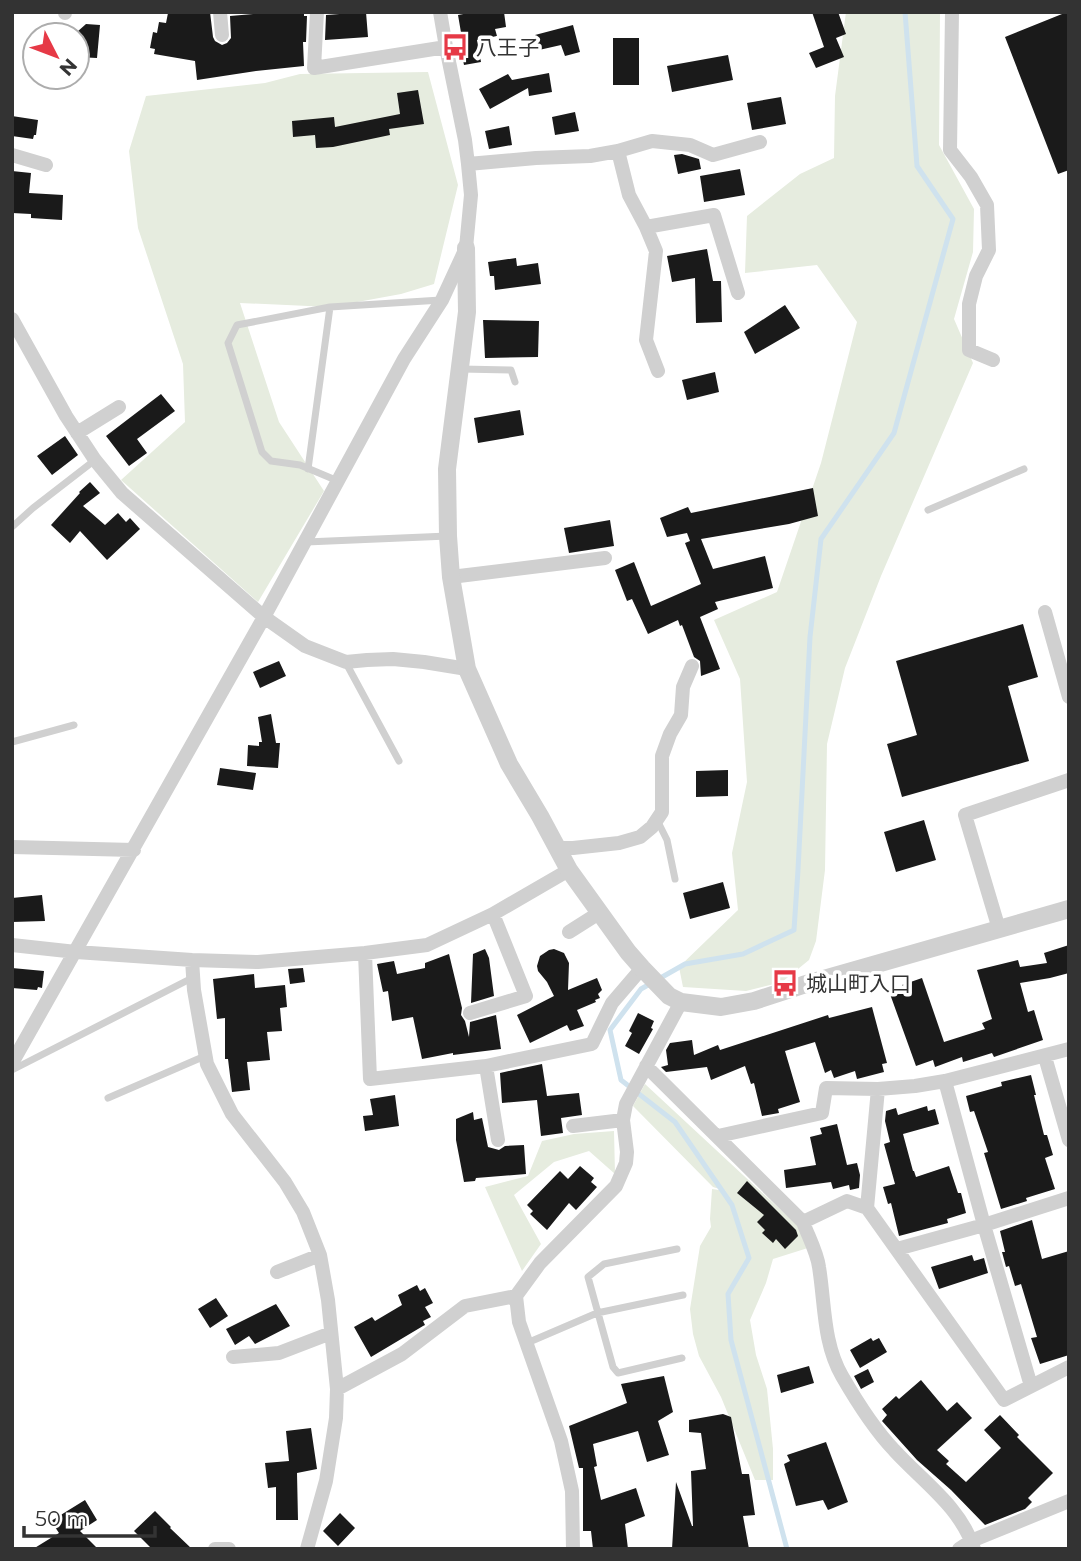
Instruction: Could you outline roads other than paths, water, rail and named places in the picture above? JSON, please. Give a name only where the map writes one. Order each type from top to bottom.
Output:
[{"type":"street","points":[[220,12],[222,36]]},
{"type":"street","points":[[317,12],[314,68],[446,47]]},
{"type":"street","points":[[440,12],[466,140],[471,195],[466,248],[467,312],[447,469],[451,576],[467,669],[509,764],[569,870],[599,914],[628,952],[669,996],[681,1002],[721,1007],[754,1001],[1069,909]]},
{"type":"street","points":[[952,12],[950,150],[971,177],[987,205],[989,250],[976,276],[969,304],[969,350],[993,360]]},
{"type":"street","points":[[468,164],[590,156],[652,141],[690,145],[713,155],[760,142]]},
{"type":"street","points":[[618,151],[629,195],[656,251],[646,340],[658,371]]},
{"type":"street","points":[[12,155],[46,165]]},
{"type":"street","points":[[646,227],[713,215],[738,292]]},
{"type":"street","points":[[12,1063],[264,617],[404,359],[442,300],[466,248]]},
{"type":"street","points":[[12,319],[66,416],[95,460],[122,493],[264,617],[304,646],[346,662],[393,659],[467,669]]},
{"type":"street","points":[[77,433],[119,407]]},
{"type":"street","points":[[451,576],[605,558]]},
{"type":"street","points":[[1045,611],[1069,698]]},
{"type":"street","points":[[557,848],[619,843],[640,837],[652,827],[662,812],[662,756],[681,715],[682,687],[692,666]]},
{"type":"street","points":[[999,929],[965,815],[1069,779]]},
{"type":"street","points":[[13,845],[134,850]]},
{"type":"street","points":[[12,945],[76,952],[258,962],[427,945],[493,914],[569,870]]},
{"type":"street","points":[[470,1013],[526,996],[493,914]]},
{"type":"street","points":[[569,932],[599,914]]},
{"type":"street","points":[[365,953],[370,1079],[486,1066],[592,1044],[612,1003],[642,968]]},
{"type":"street","points":[[192,960],[207,1064],[232,1114],[285,1182],[303,1212],[320,1255],[328,1300],[337,1389],[336,1418],[326,1481],[307,1549]]},
{"type":"street","points":[[573,1549],[572,1491],[561,1441],[519,1322],[516,1296],[540,1263],[616,1186],[626,1163],[623,1120],[626,1104],[681,1002]]},
{"type":"street","points":[[718,1136],[822,1113],[826,1088],[915,1086],[945,1081],[1069,1049]]},
{"type":"street","points":[[1045,1056],[1069,1140]]},
{"type":"street","points":[[486,1066],[498,1140]]},
{"type":"street","points":[[642,1072],[718,1136],[803,1222],[819,1263],[829,1348],[840,1373],[868,1419],[894,1450],[952,1508],[968,1546],[1069,1501]]},
{"type":"street","points":[[945,1081],[1031,1386]]},
{"type":"street","points":[[867,1208],[878,1088]]},
{"type":"street","points":[[573,1126],[623,1120]]},
{"type":"street","points":[[897,1249],[1069,1198]]},
{"type":"street","points":[[803,1222],[847,1201],[867,1208],[1004,1400],[1069,1367]]},
{"type":"street","points":[[277,1272],[320,1255]]},
{"type":"street","points":[[337,1389],[401,1354],[465,1306],[516,1296]]},
{"type":"street","points":[[233,1357],[279,1353],[331,1333]]},
{"type":"street","points":[[215,1549],[229,1549]]},
{"type":"lane","points":[[338,481],[300,466],[271,461],[261,452],[228,343],[237,325],[330,307],[442,300]]},
{"type":"lane","points":[[308,469],[330,307]]},
{"type":"lane","points":[[461,369],[511,370],[515,382]]},
{"type":"lane","points":[[12,527],[95,460]]},
{"type":"lane","points":[[928,510],[1024,469]]},
{"type":"lane","points":[[305,542],[448,536]]},
{"type":"lane","points":[[346,662],[399,761]]},
{"type":"lane","points":[[12,741],[74,725]]},
{"type":"lane","points":[[657,820],[667,840],[675,879]]},
{"type":"lane","points":[[12,1070],[193,978]]},
{"type":"lane","points":[[108,1098],[206,1056]]},
{"type":"lane","points":[[677,1249],[604,1264],[588,1277],[613,1367],[618,1373],[682,1358]]},
{"type":"lane","points":[[527,1343],[597,1314],[682,1295]]},
{"type":"waterway","points":[[787,1549],[731,1340],[728,1294],[749,1258],[732,1205],[675,1122],[621,1080],[610,1030],[641,989],[685,964],[743,954],[794,930],[810,637],[821,539],[894,433],[953,219],[917,166],[905,12]]},
{"type":"place","name":"八王子","points":[[455,47]]},
{"type":"place","name":"城山町入口","points":[[785,983]]}]
